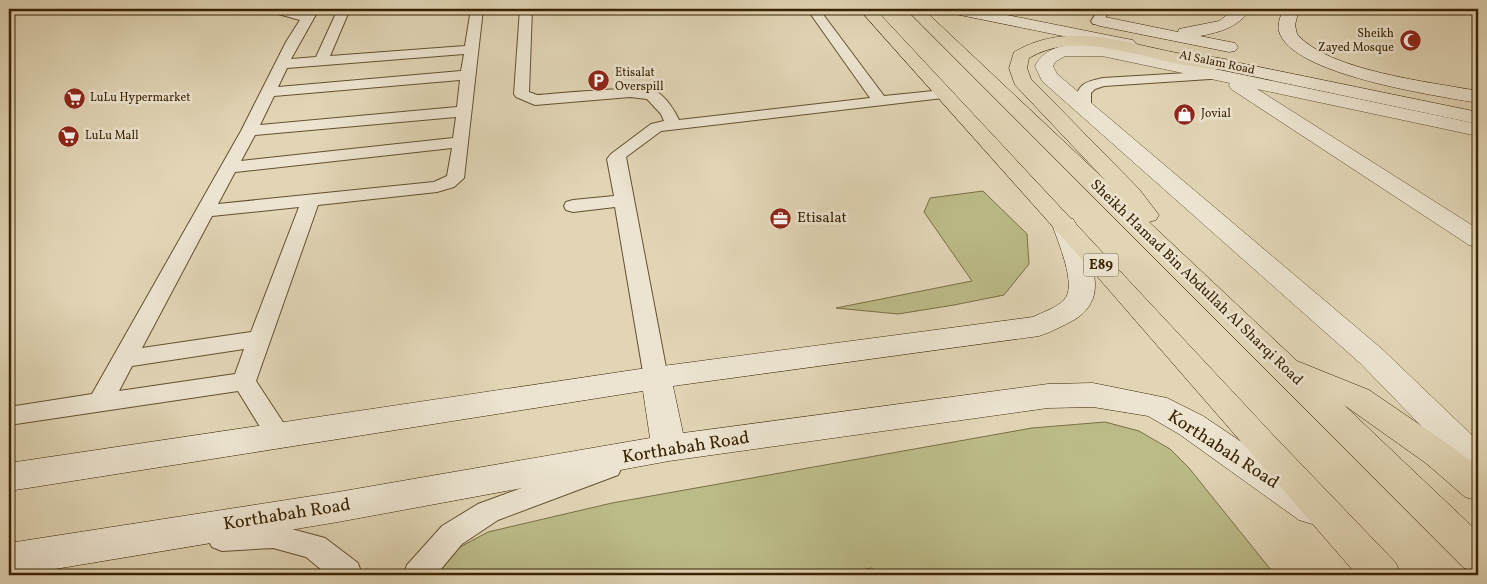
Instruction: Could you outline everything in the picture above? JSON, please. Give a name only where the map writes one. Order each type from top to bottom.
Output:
[{"type":"highway","name":"Sheikh Hamad Bin Abdullah Al Sharqi Road","points":[[914,9],[1478,556]]},
{"type":"highway","points":[[872,14],[885,12],[904,14],[1039,151],[1132,222]]},
{"type":"highway","name":"E89","points":[[872,14],[943,94],[1064,224],[1332,523],[1382,575]]},
{"type":"highway","points":[[1201,289],[1131,194],[1022,81],[1018,62],[1020,56],[1036,46],[1068,41],[1091,42],[1186,60],[1222,70]]},
{"type":"highway","points":[[1281,365],[1358,398],[1439,455],[1478,487]]},
{"type":"highway","points":[[1332,523],[1366,575]]},
{"type":"street","name":"Al Salam Road","points":[[955,9],[1222,70],[1478,118]]},
{"type":"street","points":[[1172,35],[1227,24],[1238,17],[1243,9]]},
{"type":"street","points":[[1291,9],[1286,25],[1289,35],[1298,44],[1332,63],[1363,75]]},
{"type":"street","name":"Al Salam Road","points":[[1078,17],[1101,15],[1172,35],[1245,50]]},
{"type":"street","points":[[1478,130],[1222,70],[1096,50],[1072,50],[1051,55],[1045,61],[1044,66],[1046,73],[1370,356],[1478,462]]},
{"type":"street","points":[[1290,60],[1478,97]]},
{"type":"street","points":[[1222,70],[1263,101],[1478,240]]},
{"type":"street","points":[[9,477],[656,378],[1040,326],[1053,320],[1078,302],[1084,285],[1064,224]]},
{"type":"street","points":[[656,378],[658,451]]},
{"type":"street","name":"Korthabah Road","points":[[9,560],[338,507],[658,451],[1048,396],[1093,395],[1156,406],[1191,425],[1332,523]]},
{"type":"street","points":[[1439,455],[1478,473]]},
{"type":"lane","points":[[100,403],[249,131],[282,64],[310,14],[275,9]]},
{"type":"lane","points":[[321,61],[344,9]]},
{"type":"lane","points":[[204,211],[437,187],[455,178],[477,9]]},
{"type":"lane","points":[[526,9],[521,94],[535,100],[630,93],[652,95],[668,113],[673,124]]},
{"type":"lane","points":[[813,9],[880,101]]},
{"type":"lane","points":[[1128,9],[1171,9]]},
{"type":"lane","points":[[282,64],[473,49]]},
{"type":"lane","points":[[1083,105],[1084,92],[1090,86],[1103,82],[1222,70]]},
{"type":"lane","points":[[268,92],[468,76]]},
{"type":"lane","points":[[656,378],[616,159],[619,154],[647,132],[657,127],[673,124],[943,94]]},
{"type":"lane","points":[[249,131],[464,111]]},
{"type":"lane","points":[[228,168],[461,142]]},
{"type":"lane","points":[[244,381],[311,200]]},
{"type":"lane","points":[[573,206],[624,200]]},
{"type":"lane","points":[[123,358],[258,339]]},
{"type":"lane","points":[[9,416],[244,381]]},
{"type":"lane","points":[[244,381],[279,436]]},
{"type":"lane","points":[[418,575],[452,535],[488,512],[658,451]]},
{"type":"lane","points":[[119,542],[273,536],[315,547],[347,572],[347,575]]},
{"type":"green space","points":[[983,191],[1027,234],[1029,264],[1004,295],[898,314],[836,308],[972,281],[924,212],[930,198]]},
{"type":"green space","points":[[1105,422],[1139,431],[1170,449],[1189,468],[1275,575],[877,575],[872,568],[834,575],[439,575],[445,555],[488,532],[612,503],[1032,428]]},
{"type":"place","name":"Sheikh Zayed Mosque","points":[[1410,41]]},
{"type":"place","name":"Etisalat Overspill","points":[[599,80]]},
{"type":"place","name":"LuLu Hypermarket","points":[[74,98]]},
{"type":"place","name":"Jovial","points":[[1185,114]]},
{"type":"place","name":"LuLu Mall","points":[[69,136]]},
{"type":"place","name":"Etisalat","points":[[781,218]]}]
